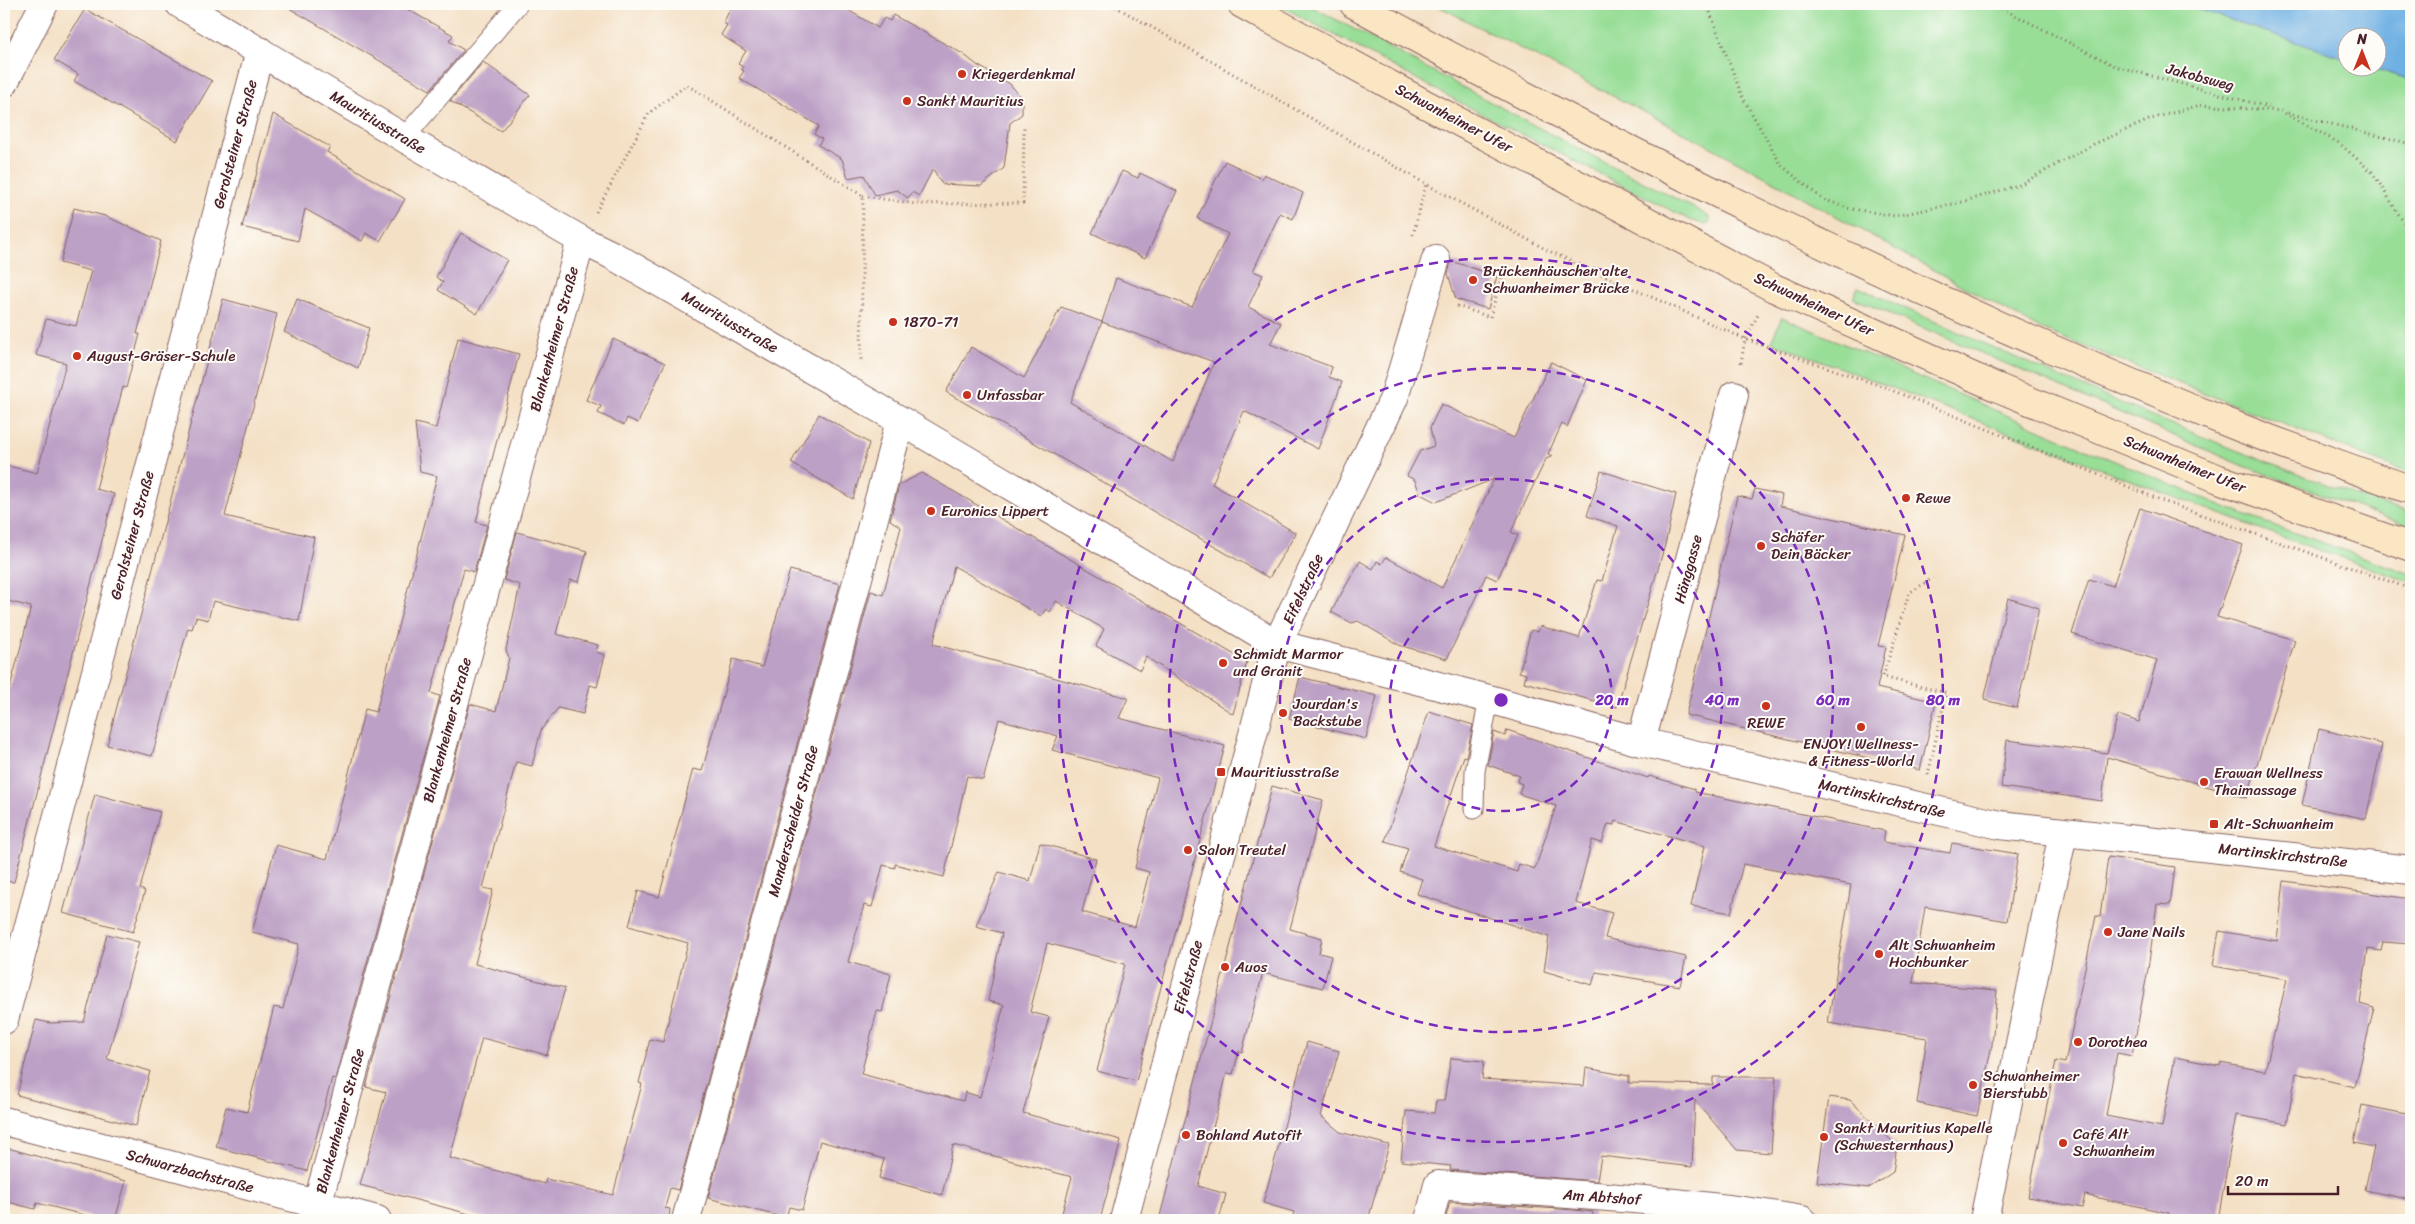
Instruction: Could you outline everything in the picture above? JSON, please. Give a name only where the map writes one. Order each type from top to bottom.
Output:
[{"type":"main road","name":"Schwanheimer Ufer","points":[[1242,4],[1425,104],[1774,288],[1996,387],[2219,479],[2411,547]]},
{"type":"main road","points":[[1354,4],[1455,59],[1646,158],[1836,252],[2029,339],[2243,428],[2411,490]]},
{"type":"street","points":[[4,83],[44,4]]},
{"type":"street","name":"Mauritiusstraße","points":[[180,4],[404,138],[581,240],[612,254],[861,398],[1277,644]]},
{"type":"street","name":"Gerolsteiner Straße","points":[[4,1020],[260,51]]},
{"type":"street","name":"Blankenheimer Straße","points":[[315,1213],[581,240]]},
{"type":"street","name":"Eifelstraße","points":[[1124,1220],[1277,644],[1394,398],[1436,259]]},
{"type":"street","name":"Hänggasse","points":[[1641,742],[1734,395]]},
{"type":"street","name":"Manderscheider Straße","points":[[686,1220],[900,421]]},
{"type":"street","name":"Martinskirchstraße","points":[[1277,644],[1489,699],[1641,742],[2000,825],[2411,870]]},
{"type":"street","points":[[1985,1220],[2063,833]]},
{"type":"street","name":"Schwarzbachstraße","points":[[4,1121],[315,1213],[377,1220]]},
{"type":"street","name":"Am Abtshof","points":[[1430,1220],[1438,1185],[1668,1202],[1748,1216],[1802,1220]]},
{"type":"lane","points":[[404,138],[518,4]]},
{"type":"lane","points":[[1474,810],[1475,771],[1489,699]]},
{"type":"path","points":[[1111,4],[1426,184],[1548,250],[1745,339],[1884,387],[2168,503],[2411,589]]},
{"type":"path","points":[[1704,4],[1710,12],[1742,96],[1781,165],[1821,198],[1847,208],[1895,216],[1962,202],[2000,191],[2019,185],[2096,143],[2151,119],[2200,105],[2281,111],[2339,143],[2373,173],[2406,226],[2411,239]]},
{"type":"path","name":"Jakobsweg","points":[[1993,4],[2115,66],[2411,144]]},
{"type":"path","points":[[581,240],[650,113],[687,86],[863,196],[916,204],[1023,203],[1024,125]]},
{"type":"path","points":[[1418,214],[1426,184]]},
{"type":"path","points":[[861,398],[863,196]]},
{"type":"path","points":[[1474,312],[1490,317],[1503,272]]},
{"type":"path","points":[[1922,808],[1946,693],[1883,677],[1909,593],[1933,578]]},
{"type":"green space","points":[[1277,4],[1307,4],[1558,138],[1696,209],[1709,217],[1710,223],[1706,225],[1690,220],[1459,102]]},
{"type":"green space","points":[[1434,4],[2183,4],[2338,56],[2338,78],[2388,78],[2388,73],[2411,80],[2411,474],[2040,329],[1702,142]]},
{"type":"green space","points":[[1858,287],[2132,408],[2340,490],[2411,514],[2411,527],[2244,466],[1853,298]]},
{"type":"green space","points":[[1782,317],[2052,435],[2247,516],[2411,574],[2411,582],[2170,495],[1771,342]]},
{"type":"water","points":[[2183,4],[2411,4],[2411,80],[2388,73],[2388,28],[2338,28],[2338,56]]},
{"type":"building","points":[[282,4],[398,4],[453,35],[449,41],[464,50],[430,90]]},
{"type":"building","name":"Sankt Mauritius","points":[[733,4],[838,4],[878,28],[884,18],[890,21],[893,15],[963,54],[977,65],[1010,84],[1022,99],[1022,114],[1010,123],[1004,168],[981,186],[942,184],[933,169],[919,196],[912,192],[908,198],[897,190],[875,195],[864,175],[848,178],[842,159],[818,145],[822,139],[814,134],[819,126],[739,78],[744,71],[742,70],[743,67],[738,64],[746,51],[721,35],[727,25],[723,23]]},
{"type":"building","points":[[85,9],[212,81],[177,141],[74,81],[78,74],[54,60]]},
{"type":"building","points":[[483,62],[530,95],[501,131],[450,101]]},
{"type":"building","points":[[273,114],[330,147],[327,152],[405,199],[380,241],[366,233],[362,241],[305,209],[298,241],[242,227]]},
{"type":"building","points":[[1225,161],[1262,179],[1264,174],[1303,193],[1293,219],[1280,213],[1253,271],[1263,275],[1248,307],[1281,323],[1270,344],[1332,367],[1329,377],[1342,382],[1318,449],[1244,411],[1212,484],[1296,533],[1269,578],[946,392],[971,347],[1024,378],[1061,307],[1102,322],[1116,278],[1192,307],[1228,234],[1197,218]],"holes":[[[1102,322],[1214,362],[1173,462],[1070,402]]]},
{"type":"building","points":[[1122,171],[1138,178],[1140,173],[1177,191],[1145,258],[1092,233]]},
{"type":"building","points":[[74,208],[105,216],[161,241],[137,334],[140,334],[126,388],[123,387],[96,489],[114,494],[14,882],[4,881],[4,686],[10,688],[31,607],[4,600],[4,465],[37,473],[66,363],[36,355],[46,319],[76,326],[91,271],[60,263]]},
{"type":"building","points":[[461,233],[507,260],[477,314],[438,290],[443,282],[436,277]]},
{"type":"building","points":[[1451,261],[1497,276],[1488,309],[1456,299],[1448,274]]},
{"type":"building","points":[[223,299],[277,314],[225,516],[314,537],[299,621],[213,601],[208,620],[196,617],[192,629],[188,628],[152,756],[107,745]]},
{"type":"building","points":[[297,299],[369,328],[358,368],[284,332]]},
{"type":"building","points":[[458,338],[519,354],[476,522],[487,525],[474,572],[464,569],[431,693],[440,696],[335,1079],[332,1078],[307,1171],[216,1147],[226,1107],[247,1112],[274,1007],[283,1009],[299,944],[252,932],[276,845],[327,859],[365,709],[376,712],[437,476],[420,472],[415,423],[436,428]]},
{"type":"building","points":[[613,339],[665,363],[638,423],[627,418],[624,425],[598,413],[601,406],[586,400]]},
{"type":"building","points":[[1551,362],[1587,380],[1567,427],[1562,424],[1548,454],[1553,456],[1546,459],[1511,532],[1518,535],[1497,580],[1486,575],[1447,659],[1399,645],[1358,621],[1352,623],[1331,612],[1360,561],[1373,569],[1377,561],[1382,564],[1386,557],[1442,588],[1494,479],[1436,502],[1420,494],[1415,480],[1407,476],[1420,451],[1434,446],[1430,428],[1441,404],[1514,438]]},
{"type":"building","points":[[819,414],[869,443],[853,499],[791,463]]},
{"type":"building","points":[[1601,471],[1676,494],[1665,545],[1617,707],[1524,682],[1526,674],[1519,672],[1531,630],[1538,632],[1540,626],[1579,638],[1597,580],[1602,581],[1618,526],[1587,516]]},
{"type":"building","points":[[922,473],[1247,662],[1233,714],[1146,657],[1140,670],[1096,646],[1104,629],[1056,601],[1050,612],[1046,609],[1041,616],[954,566],[933,644],[1128,698],[1119,718],[1225,746],[1136,1081],[1097,1071],[1125,964],[1047,943],[1030,1012],[1049,1017],[1023,1113],[1121,1140],[1100,1220],[1060,1220],[1072,1177],[953,1145],[942,1195],[879,1178],[884,1159],[820,1141],[802,1210],[789,1207],[786,1218],[708,1198],[871,591],[883,595],[901,527],[890,520],[899,485]],"holes":[[[999,719],[1058,736],[1052,750],[1158,778],[1135,868],[1149,872],[1135,927],[1082,912],[1096,859],[1040,843],[1030,881],[999,872],[976,926],[1002,933],[988,1001],[1004,1005],[980,1097],[965,1092],[963,1101],[861,1074],[877,1011],[882,1012],[891,974],[848,962],[864,905],[872,907],[883,865],[895,868],[895,864],[944,877],[967,776],[983,780]]]},
{"type":"building","points":[[1755,489],[1782,495],[1780,506],[1905,535],[1878,646],[1886,647],[1877,688],[1936,702],[1920,770],[1686,715],[1737,496],[1752,499]]},
{"type":"building","points":[[2140,508],[2243,545],[2217,617],[2295,640],[2247,798],[2107,757],[2102,801],[2001,787],[2007,740],[2107,753],[2118,715],[2139,722],[2157,660],[2072,634],[2089,579],[2113,586]]},
{"type":"building","points":[[517,532],[587,551],[579,582],[570,580],[556,634],[598,645],[596,652],[605,655],[597,687],[590,685],[583,714],[558,708],[541,730],[532,766],[516,762],[483,888],[493,890],[475,964],[565,988],[547,1055],[482,1038],[450,1158],[545,1184],[546,1179],[613,1195],[642,1084],[639,1083],[650,1039],[663,1042],[688,943],[629,926],[638,891],[659,897],[693,769],[702,771],[733,659],[762,667],[790,570],[840,584],[678,1190],[670,1188],[665,1208],[670,1209],[669,1220],[492,1220],[360,1185],[386,1092],[366,1087],[470,704],[496,711],[509,658],[506,650],[520,585],[504,580]]},
{"type":"building","points":[[2008,598],[2039,608],[2017,708],[1984,700]]},
{"type":"building","points":[[1300,677],[1377,696],[1366,739],[1289,719]]},
{"type":"building","points":[[1429,711],[1473,725],[1466,757],[1464,756],[1434,846],[1517,872],[1519,864],[1535,869],[1556,806],[1519,794],[1522,784],[1517,782],[1520,776],[1488,765],[1494,732],[1505,736],[1507,730],[1648,778],[1649,776],[1695,789],[1695,792],[1885,831],[1883,842],[1950,853],[1952,843],[2018,854],[2007,921],[1925,907],[1913,983],[1997,990],[1992,1045],[1977,1116],[1917,1103],[1927,1038],[1828,1023],[1851,885],[1743,864],[1731,913],[1691,906],[1705,846],[1615,821],[1614,825],[1608,824],[1602,843],[1592,840],[1576,903],[1612,913],[1605,938],[1686,957],[1680,986],[1596,972],[1592,985],[1544,971],[1549,937],[1417,894],[1422,879],[1400,872],[1408,848],[1385,841]]},
{"type":"building","points":[[2319,729],[2382,744],[2366,819],[2302,805]]},
{"type":"building","points":[[1272,786],[1323,800],[1290,929],[1322,938],[1319,953],[1331,956],[1323,988],[1263,973],[1242,1052],[1239,1051],[1233,1074],[1227,1073],[1198,1186],[1226,1194],[1219,1220],[1159,1220]]},
{"type":"building","points":[[95,794],[160,812],[140,889],[145,891],[133,932],[63,913]]},
{"type":"building","points":[[2108,857],[2175,867],[2170,905],[2157,904],[2148,969],[2132,1056],[2117,1053],[2106,1116],[2162,1127],[2175,1057],[2220,1066],[2220,1063],[2265,1071],[2287,979],[2213,966],[2219,931],[2277,941],[2284,881],[2411,899],[2411,944],[2383,942],[2381,951],[2368,949],[2360,1004],[2374,1008],[2355,1087],[2296,1073],[2287,1124],[2236,1115],[2218,1220],[2168,1220],[2169,1213],[2085,1195],[2082,1208],[2028,1197],[2056,1061],[2065,1063],[2096,916],[2100,917]]},
{"type":"building","points":[[107,934],[139,942],[107,1059],[150,1071],[136,1126],[17,1095],[36,1020],[50,1023],[84,1022]]},
{"type":"building","points":[[1307,1042],[1339,1051],[1321,1116],[1340,1132],[1389,1145],[1368,1220],[1292,1220],[1294,1212],[1263,1203]]},
{"type":"building","points":[[1451,1058],[1484,1061],[1482,1079],[1584,1086],[1586,1068],[1629,1076],[1629,1083],[1713,1085],[1713,1077],[1776,1077],[1771,1153],[1737,1150],[1695,1100],[1692,1167],[1601,1156],[1597,1181],[1450,1170],[1451,1166],[1401,1161],[1406,1111],[1434,1113],[1436,1101],[1444,1101]]},
{"type":"building","points":[[1829,1097],[1850,1100],[1897,1146],[1893,1172],[1869,1188],[1817,1182]]},
{"type":"building","points":[[2362,1105],[2411,1115],[2411,1200],[2365,1190],[2374,1147],[2354,1143]]},
{"type":"building","points":[[4,1147],[126,1181],[115,1220],[104,1220],[37,1203],[35,1209],[4,1201]]},
{"type":"building","points":[[1450,1202],[1593,1212],[1592,1220],[1445,1220]]},
{"type":"place","name":"Kriegerdenkmal","points":[[962,74]]},
{"type":"place","name":"Sankt Mauritius","points":[[907,101]]},
{"type":"place","name":"Brückenhäuschen alte Schwanheimer Brücke","points":[[1473,280]]},
{"type":"place","name":"1870-71","points":[[893,322]]},
{"type":"place","name":"August-Gräser-Schule","points":[[77,356]]},
{"type":"place","name":"Unfassbar","points":[[967,395]]},
{"type":"place","name":"Rewe","points":[[1906,498]]},
{"type":"place","name":"Euronics Lippert","points":[[931,511]]},
{"type":"place","name":"Schäfer Dein Bäcker","points":[[1761,546]]},
{"type":"place","name":"Schmidt Marmor und Granit","points":[[1223,663]]},
{"type":"place","name":"REWE","points":[[1766,706]]},
{"type":"place","name":"Jourdan's Backstube","points":[[1283,713]]},
{"type":"place","name":"ENJOY! Wellness- & Fitness-World","points":[[1861,727]]},
{"type":"place","name":"Mauritiusstraße","points":[[1221,772]]},
{"type":"place","name":"Erawan Wellness Thaimassage","points":[[2204,782]]},
{"type":"place","name":"Alt-Schwanheim","points":[[2214,824]]},
{"type":"place","name":"Salon Treutel","points":[[1188,850]]},
{"type":"place","name":"Jane Nails","points":[[2108,932]]},
{"type":"place","name":"Alt Schwanheim Hochbunker","points":[[1879,954]]},
{"type":"place","name":"Auos","points":[[1225,967]]},
{"type":"place","name":"Dorothea","points":[[2078,1042]]},
{"type":"place","name":"Schwanheimer Bierstubb","points":[[1973,1085]]},
{"type":"place","name":"Bohland Autofit","points":[[1186,1135]]},
{"type":"place","name":"Sankt Mauritius Kapelle (Schwesternhaus)","points":[[1824,1137]]},
{"type":"place","name":"Café Alt Schwanheim","points":[[2063,1143]]}]
